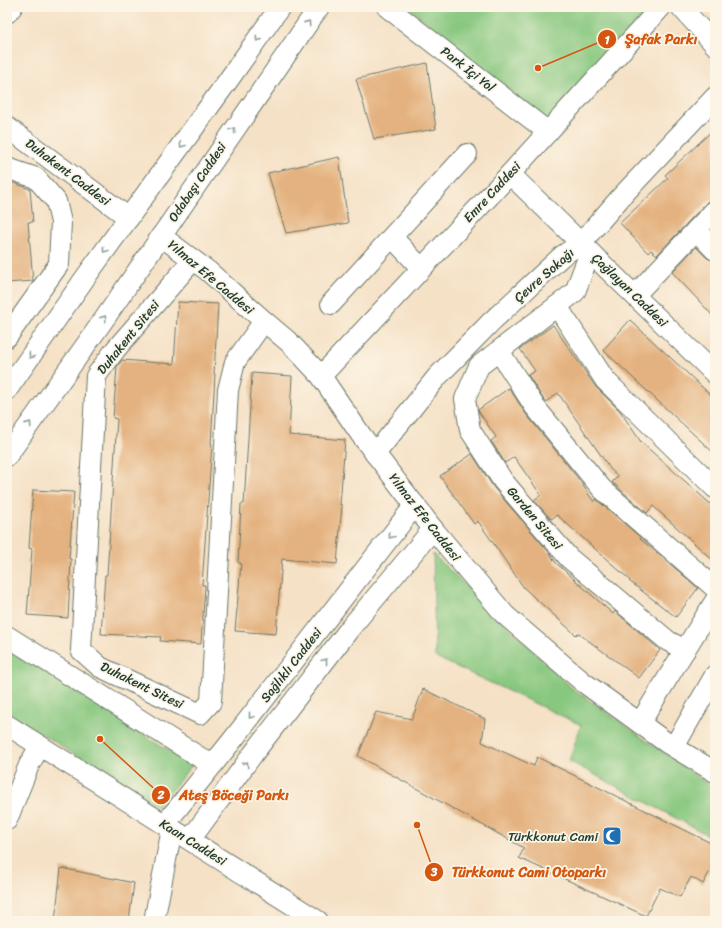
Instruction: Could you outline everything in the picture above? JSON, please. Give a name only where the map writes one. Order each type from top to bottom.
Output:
[{"type":"street","points":[[7,13],[12,7]]},
{"type":"street","points":[[7,390],[80,285],[280,7]]},
{"type":"street","name":"Odabaşı Caddesi","points":[[7,456],[319,7]]},
{"type":"street","name":"Park İçi Yol","points":[[387,7],[548,132]]},
{"type":"street","points":[[681,7],[715,45]]},
{"type":"street","name":"Emre Caddesi","points":[[321,376],[510,174],[654,9]]},
{"type":"street","name":"Çevre Sokağı","points":[[376,454],[438,377],[492,321],[562,256],[586,248],[621,197],[715,97]]},
{"type":"street","name":"Duhakent Caddesi","points":[[7,127],[129,218]]},
{"type":"street","points":[[331,304],[467,154]]},
{"type":"street","points":[[7,168],[36,178],[56,201],[61,222],[59,264],[16,312],[7,337]]},
{"type":"street","name":"Çağlayan Caddesi","points":[[510,174],[715,374]]},
{"type":"street","points":[[635,295],[715,210]]},
{"type":"street","points":[[696,230],[715,250]]},
{"type":"street","name":"Yılmaz Efe Caddesi","points":[[161,236],[193,260],[290,343],[321,376],[361,435],[433,529],[505,615],[583,682],[674,747],[715,772]]},
{"type":"street","points":[[392,237],[421,268]]},
{"type":"street","name":"Garden Sitesi","points":[[586,248],[575,292],[479,366],[465,399],[470,430],[504,481],[570,558],[668,641],[685,650]]},
{"type":"street","name":"Duhakent Sitesi","points":[[193,260],[115,350],[96,376],[81,650],[100,666],[200,714],[211,702],[228,390],[235,362],[264,321]]},
{"type":"street","points":[[557,306],[605,380],[715,488]]},
{"type":"street","points":[[498,351],[535,407],[602,489],[715,588]]},
{"type":"street","name":"Sağlıklı Caddesi","points":[[168,827],[212,765],[415,505]]},
{"type":"street","name":"Sağlıklı Caddesi","points":[[190,840],[253,754],[347,633],[433,529]]},
{"type":"street","points":[[640,723],[715,601]]},
{"type":"street","points":[[7,636],[212,765]]},
{"type":"street","points":[[674,747],[715,675]]},
{"type":"street","name":"Kaan Caddesi","points":[[7,725],[318,921]]},
{"type":"street","points":[[7,820],[29,765],[40,746]]},
{"type":"street","points":[[154,921],[168,827]]},
{"type":"green space","points":[[408,7],[632,7],[643,16],[546,121]]},
{"type":"green space","points":[[433,554],[572,688],[715,789],[715,839],[569,761],[581,725],[435,657]]},
{"type":"green space","points":[[7,647],[192,765],[158,807],[7,712]]},
{"type":"building","points":[[427,63],[436,129],[374,139],[356,79]]},
{"type":"building","points":[[715,128],[715,199],[711,199],[707,202],[657,255],[651,250],[648,253],[620,223],[668,178],[665,175]]},
{"type":"building","points":[[339,157],[348,223],[286,233],[268,173]]},
{"type":"building","points":[[7,183],[14,183],[30,189],[33,222],[28,222],[33,281],[7,283]]},
{"type":"building","points":[[696,247],[707,258],[715,261],[715,318],[672,272]]},
{"type":"building","points":[[178,302],[218,304],[212,444],[202,585],[205,585],[201,644],[160,641],[161,637],[101,634],[105,575],[107,575],[117,419],[113,418],[117,367],[122,360],[174,364]]},
{"type":"building","points":[[630,320],[715,399],[715,454],[603,350]]},
{"type":"building","points":[[553,325],[595,386],[620,411],[641,442],[715,508],[715,562],[653,506],[647,513],[612,482],[618,476],[611,470],[558,393],[546,402],[544,400],[528,375],[535,371],[520,349]]},
{"type":"building","points":[[252,373],[292,376],[289,435],[345,440],[337,564],[282,559],[276,634],[235,631],[241,563],[238,563],[241,504],[244,504]]},
{"type":"building","points":[[509,388],[526,414],[577,477],[594,502],[596,499],[641,538],[640,539],[698,588],[676,617],[629,581],[630,580],[557,515],[551,519],[534,500],[541,495],[514,457],[505,463],[491,441],[496,437],[478,410]]},
{"type":"building","points":[[472,454],[494,488],[549,552],[555,562],[613,614],[615,611],[660,650],[639,678],[578,633],[576,635],[524,588],[478,521],[474,524],[440,476]]},
{"type":"building","points":[[33,490],[74,492],[69,559],[71,559],[68,618],[27,615],[32,549],[29,548]]},
{"type":"building","points":[[423,689],[485,719],[482,742],[534,766],[537,757],[715,845],[715,861],[703,884],[691,877],[680,897],[660,888],[646,916],[519,858],[524,848],[358,756],[376,712],[412,719]]},
{"type":"building","points":[[61,868],[134,883],[129,921],[55,921]]},
{"type":"place","name":"Şafak Parkı","points":[[538,68]]},
{"type":"place","name":"Ateş Böceği Parkı","points":[[100,739]]},
{"type":"place","name":"Türkkonut Cami Otoparkı","points":[[417,825]]},
{"type":"place","name":"Türkkonut Cami","points":[[612,836]]}]
